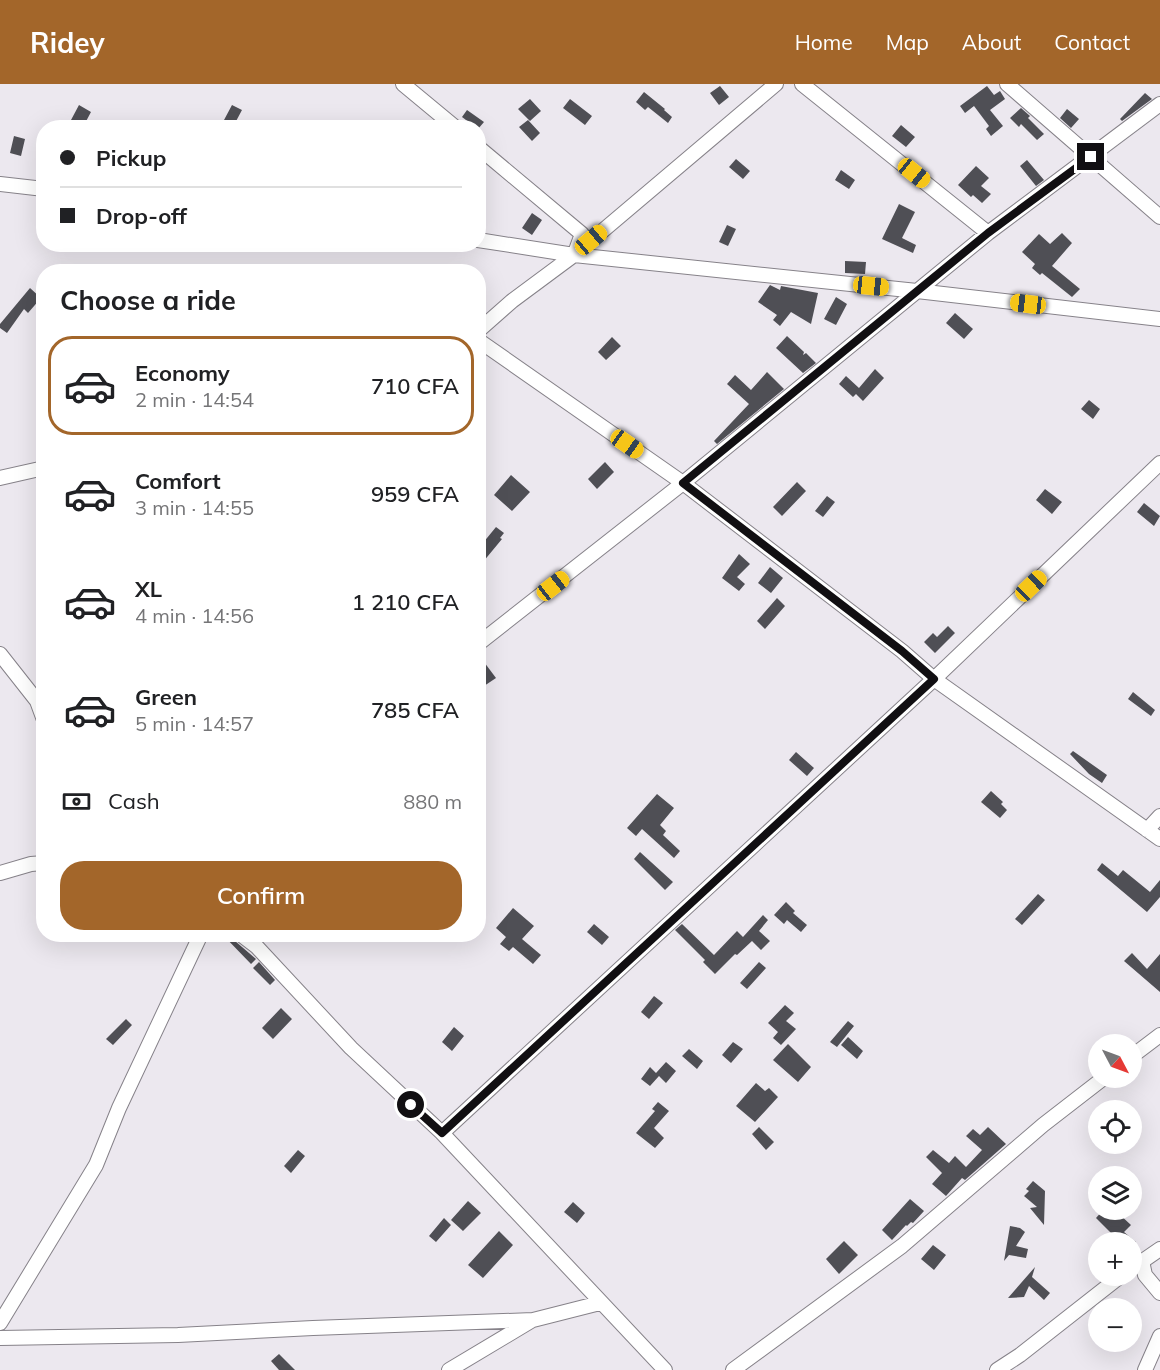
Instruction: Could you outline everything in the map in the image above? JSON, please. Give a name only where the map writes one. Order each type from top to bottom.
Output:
[{"type":"street","points":[[486,324],[512,301],[574,255],[776,84]]},
{"type":"street","points":[[802,84],[988,233]]},
{"type":"street","points":[[1006,84],[1160,218]]},
{"type":"street","points":[[414,87],[448,120]]},
{"type":"street","points":[[486,639],[683,483],[988,233],[1160,104]]},
{"type":"street","points":[[486,154],[582,234],[574,255]]},
{"type":"street","points":[[0,184],[36,188]]},
{"type":"street","points":[[486,241],[574,255],[1160,319]]},
{"type":"street","points":[[486,346],[683,483],[902,651],[934,679],[1160,839]]},
{"type":"street","points":[[442,1133],[934,679],[1160,463]]},
{"type":"street","points":[[0,478],[36,470]]},
{"type":"street","points":[[0,654],[36,700]]},
{"type":"street","points":[[1147,830],[1160,816]]},
{"type":"street","points":[[0,873],[36,864]]},
{"type":"street","points":[[0,1323],[96,1165],[118,1108],[197,942]]},
{"type":"street","points":[[250,942],[351,1048],[442,1133],[665,1370]]},
{"type":"street","points":[[1142,1049],[1160,1035]]},
{"type":"street","points":[[733,1370],[902,1246],[1043,1125],[1091,1088]]},
{"type":"street","points":[[1142,1262],[1160,1249]]},
{"type":"street","points":[[1142,1271],[1160,1293]]},
{"type":"street","points":[[997,1370],[1020,1355],[1108,1286]]},
{"type":"street","points":[[0,1338],[178,1335],[533,1320],[600,1303]]},
{"type":"street","points":[[449,1370],[533,1320]]},
{"type":"street","points":[[1144,1370],[1160,1336]]},
{"type":"building","points":[[720,86],[729,97],[719,105],[710,93]]},
{"type":"building","points":[[987,86],[994,95],[1000,91],[1005,99],[990,110],[1003,126],[991,136],[986,129],[989,126],[974,106],[965,113],[960,106]]},
{"type":"building","points":[[644,92],[672,117],[668,123],[648,107],[645,110],[636,102]]},
{"type":"building","points":[[1145,93],[1152,99],[1122,121],[1120,119]]},
{"type":"building","points":[[530,99],[541,111],[530,121],[518,109]]},
{"type":"building","points":[[570,99],[592,116],[585,125],[563,108]]},
{"type":"building","points":[[79,105],[91,112],[87,120],[71,120]]},
{"type":"building","points":[[232,105],[242,110],[237,120],[224,120]]},
{"type":"building","points":[[1021,108],[1044,134],[1037,140],[1021,124],[1019,127],[1010,118]]},
{"type":"building","points":[[1067,109],[1079,119],[1071,128],[1060,118]]},
{"type":"building","points":[[467,110],[481,120],[466,120],[462,117]]},
{"type":"building","points":[[528,120],[540,133],[532,141],[519,127]]},
{"type":"building","points":[[901,125],[915,137],[906,147],[892,136]]},
{"type":"building","points":[[14,136],[25,139],[21,156],[10,153]]},
{"type":"building","points":[[736,159],[750,171],[743,179],[729,167]]},
{"type":"building","points":[[1027,160],[1044,180],[1036,186],[1020,166]]},
{"type":"building","points":[[976,166],[989,178],[981,186],[991,194],[982,203],[958,185]]},
{"type":"building","points":[[841,170],[855,180],[849,189],[835,180]]},
{"type":"building","points":[[899,204],[915,212],[902,238],[916,245],[913,253],[882,239]]},
{"type":"building","points":[[532,213],[542,220],[532,235],[522,228]]},
{"type":"building","points":[[727,225],[736,229],[728,246],[719,242]]},
{"type":"building","points":[[1062,233],[1072,243],[1052,266],[1080,289],[1072,297],[1042,273],[1040,275],[1032,268],[1035,264],[1022,252],[1039,234],[1050,244]]},
{"type":"building","points":[[845,261],[866,262],[865,274],[845,273]]},
{"type":"building","points":[[770,285],[780,290],[781,286],[818,293],[811,324],[791,312],[780,326],[773,320],[777,315],[758,302]]},
{"type":"building","points":[[30,288],[36,293],[36,304],[28,313],[24,309],[7,333],[0,328],[0,324]]},
{"type":"building","points":[[836,297],[847,304],[836,325],[824,319]]},
{"type":"building","points":[[955,313],[973,329],[964,339],[946,323]]},
{"type":"building","points":[[787,336],[804,352],[803,355],[806,353],[816,363],[803,373],[776,348]]},
{"type":"building","points":[[612,337],[621,346],[606,360],[598,352]]},
{"type":"building","points":[[875,369],[884,378],[863,401],[856,394],[853,397],[839,384],[846,376],[859,388]]},
{"type":"building","points":[[767,372],[784,389],[717,444],[714,441],[749,404],[727,384],[735,375],[751,390]]},
{"type":"building","points":[[1089,400],[1100,409],[1093,419],[1081,409]]},
{"type":"building","points":[[605,462],[614,472],[597,489],[588,479]]},
{"type":"building","points":[[511,475],[530,492],[512,511],[494,495]]},
{"type":"building","points":[[797,482],[806,491],[782,516],[773,507]]},
{"type":"building","points":[[1045,489],[1062,502],[1052,514],[1036,500]]},
{"type":"building","points":[[827,496],[835,502],[823,517],[815,511]]},
{"type":"building","points":[[1144,503],[1160,516],[1154,526],[1137,512]]},
{"type":"building","points":[[496,527],[504,533],[500,538],[502,539],[486,558],[486,539]]},
{"type":"building","points":[[739,554],[750,564],[737,577],[745,584],[739,591],[722,578]]},
{"type":"building","points":[[770,567],[783,578],[771,593],[758,583]]},
{"type":"building","points":[[777,598],[785,606],[765,629],[757,621]]},
{"type":"building","points":[[948,626],[955,633],[935,653],[924,642],[933,633],[937,637]]},
{"type":"building","points":[[486,665],[496,678],[486,685]]},
{"type":"building","points":[[1133,692],[1155,710],[1151,716],[1128,699]]},
{"type":"building","points":[[1073,751],[1107,775],[1102,783],[1089,774],[1070,754]]},
{"type":"building","points":[[796,752],[814,768],[807,776],[789,760]]},
{"type":"building","points":[[991,791],[1003,802],[1001,804],[1007,810],[1000,818],[981,802]]},
{"type":"building","points":[[657,794],[674,808],[660,825],[666,831],[663,835],[680,851],[674,858],[642,829],[636,836],[627,828]]},
{"type":"building","points":[[640,852],[673,882],[665,890],[634,859]]},
{"type":"building","points":[[1102,863],[1118,876],[1123,870],[1150,892],[1160,880],[1160,897],[1147,912],[1097,870]]},
{"type":"building","points":[[1038,894],[1045,900],[1022,925],[1015,919]]},
{"type":"building","points":[[786,902],[795,911],[793,913],[807,925],[801,932],[787,920],[784,924],[774,915]]},
{"type":"building","points":[[513,908],[534,926],[522,939],[541,955],[533,964],[513,947],[509,951],[500,944],[506,937],[496,928]]},
{"type":"building","points":[[763,915],[768,920],[759,931],[770,941],[761,950],[752,941],[715,974],[703,962],[705,960],[675,930],[682,924],[714,955],[737,931],[743,937]]},
{"type":"building","points":[[594,924],[609,937],[602,945],[587,932]]},
{"type":"building","points":[[230,942],[236,942],[256,959],[251,964]]},
{"type":"building","points":[[1132,953],[1147,969],[1160,954],[1160,992],[1124,961]]},
{"type":"building","points":[[259,962],[275,980],[270,985],[253,968]]},
{"type":"building","points":[[759,962],[766,968],[747,989],[740,983]]},
{"type":"building","points":[[654,996],[663,1003],[649,1019],[641,1012]]},
{"type":"building","points":[[785,1005],[794,1013],[786,1021],[796,1029],[781,1045],[773,1038],[778,1032],[768,1023]]},
{"type":"building","points":[[281,1008],[292,1019],[273,1039],[262,1028]]},
{"type":"building","points":[[126,1019],[132,1025],[113,1045],[106,1039]]},
{"type":"building","points":[[848,1021],[854,1026],[837,1047],[830,1042]]},
{"type":"building","points":[[454,1027],[464,1036],[452,1051],[442,1042]]},
{"type":"building","points":[[848,1037],[863,1051],[857,1059],[841,1045]]},
{"type":"building","points":[[733,1042],[743,1049],[731,1063],[722,1055]]},
{"type":"building","points":[[788,1044],[811,1067],[798,1082],[773,1060]]},
{"type":"building","points":[[689,1049],[703,1061],[697,1069],[682,1056]]},
{"type":"building","points":[[666,1062],[676,1071],[666,1083],[659,1076],[650,1086],[641,1079],[650,1067],[656,1073]]},
{"type":"building","points":[[756,1083],[765,1091],[769,1088],[778,1097],[755,1122],[736,1106]]},
{"type":"building","points":[[658,1102],[669,1111],[654,1128],[664,1138],[655,1148],[636,1133],[655,1111],[652,1109]]},
{"type":"building","points":[[759,1127],[774,1142],[766,1150],[752,1134]]},
{"type":"building","points":[[988,1127],[1006,1144],[965,1180],[962,1178],[946,1196],[932,1184],[942,1173],[926,1157],[933,1150],[949,1163],[955,1156],[966,1167],[982,1150],[966,1136],[973,1129],[980,1135]]},
{"type":"building","points":[[298,1150],[305,1156],[291,1173],[284,1166]]},
{"type":"building","points":[[1033,1181],[1045,1191],[1044,1225],[1030,1208],[1037,1207],[1024,1196],[1029,1191],[1026,1189]]},
{"type":"building","points":[[910,1199],[924,1211],[892,1240],[882,1230]]},
{"type":"building","points":[[468,1201],[481,1213],[463,1231],[451,1220]]},
{"type":"building","points":[[573,1202],[585,1213],[577,1223],[564,1212]]},
{"type":"building","points":[[444,1218],[451,1225],[436,1242],[429,1236]]},
{"type":"building","points":[[1098,1220],[1126,1220],[1131,1225],[1124,1232],[1110,1232]]},
{"type":"building","points":[[1010,1226],[1020,1228],[1025,1232],[1016,1246],[1028,1249],[1026,1258],[1009,1255],[1004,1261]]},
{"type":"building","points":[[499,1231],[513,1245],[483,1278],[468,1265]]},
{"type":"building","points":[[844,1241],[858,1255],[839,1274],[826,1259]]},
{"type":"building","points":[[933,1245],[946,1255],[934,1270],[921,1259]]},
{"type":"building","points":[[1035,1267],[1032,1277],[1050,1293],[1044,1300],[1029,1286],[1024,1297],[1008,1298]]},
{"type":"building","points":[[279,1354],[295,1370],[279,1370],[271,1361]]},
{"type":"route","points":[[411,1105],[442,1133],[934,679],[902,651],[683,483],[988,233],[1091,157]]}]
